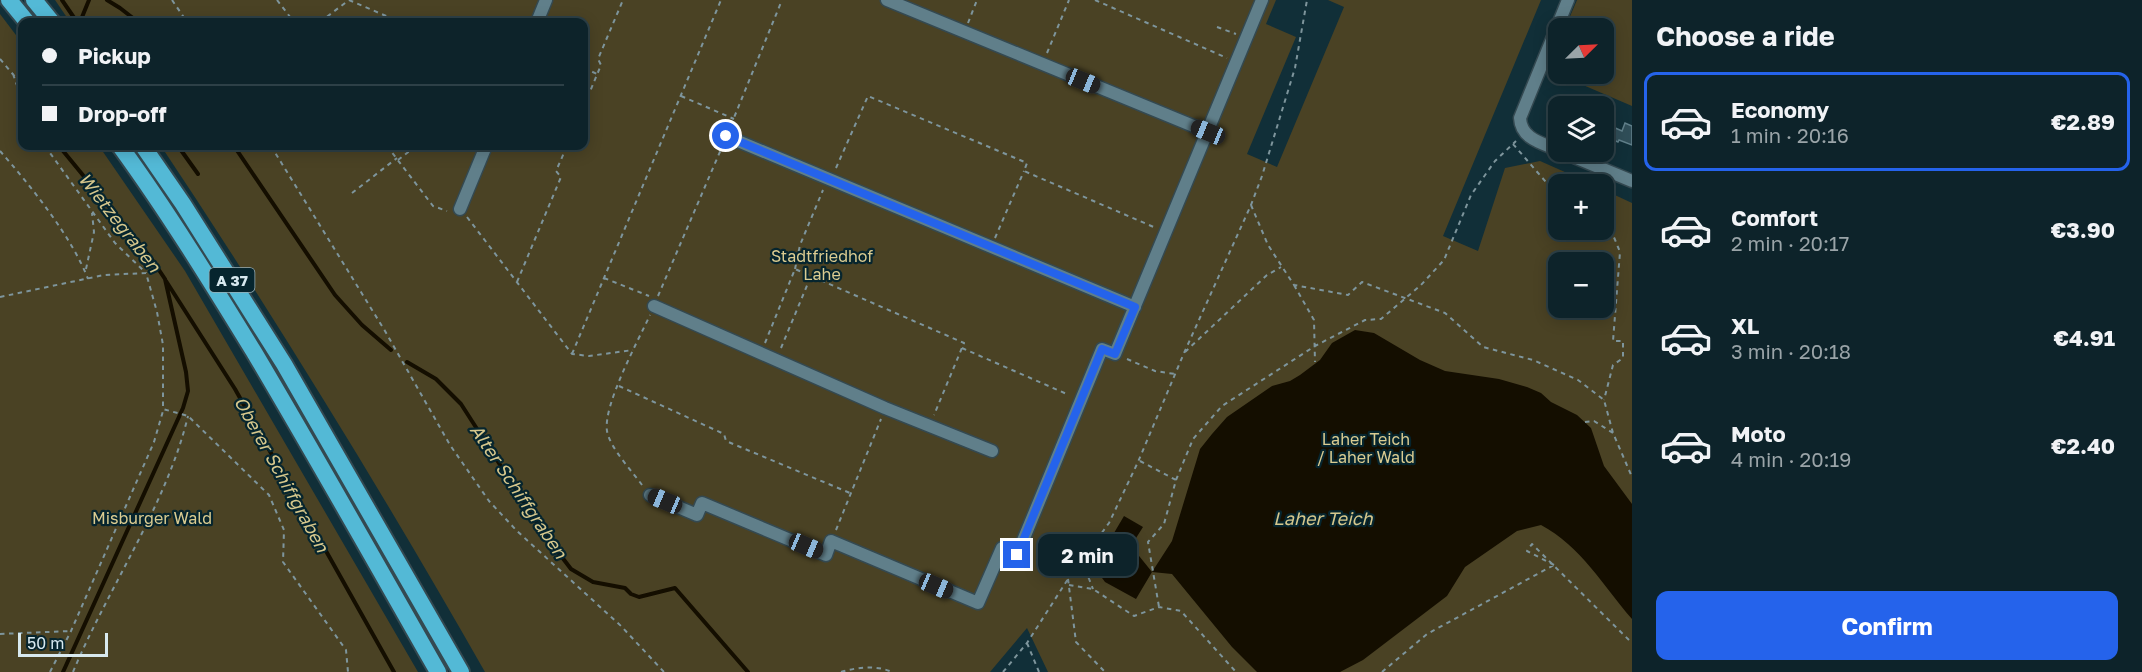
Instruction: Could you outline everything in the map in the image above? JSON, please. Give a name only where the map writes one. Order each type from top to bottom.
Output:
[{"type":"highway","points":[[9,0],[24,18]]},
{"type":"highway","points":[[34,0],[49,18]]},
{"type":"highway","name":"A 37","points":[[123,150],[167,214],[235,322],[299,428],[438,672]]},
{"type":"highway","name":"A 37","points":[[146,150],[284,364],[460,672]]},
{"type":"street","points":[[539,18],[546,0]]},
{"type":"street","points":[[888,0],[1208,132]]},
{"type":"street","points":[[650,495],[697,515],[702,502],[826,555],[831,541],[978,603],[1002,548],[1017,555],[1102,349],[1115,354],[1262,0]]},
{"type":"street","points":[[1548,145],[1527,135],[1521,127],[1520,118],[1569,0]]},
{"type":"street","points":[[726,136],[1135,307]]},
{"type":"street","points":[[460,209],[484,150]]},
{"type":"street","points":[[1586,162],[1632,181]]},
{"type":"street","points":[[654,306],[885,408],[992,452]]},
{"type":"path","points":[[172,0],[184,18]]},
{"type":"path","points":[[278,0],[291,18]]},
{"type":"path","points":[[325,18],[349,0],[391,18]]},
{"type":"path","points":[[588,96],[601,65],[598,59],[623,0]]},
{"type":"path","points":[[573,354],[603,277],[721,0]]},
{"type":"path","points":[[603,277],[657,300],[782,0]]},
{"type":"path","points":[[964,32],[977,0]]},
{"type":"path","points":[[1042,64],[1069,0]]},
{"type":"path","points":[[1095,0],[1237,62]]},
{"type":"path","points":[[1003,672],[1028,643],[1068,579],[1109,523],[1139,460],[1262,176],[1295,68],[1307,0]]},
{"type":"path","points":[[1217,27],[1247,39]]},
{"type":"path","points":[[0,58],[18,80]]},
{"type":"path","points":[[588,70],[597,74]]},
{"type":"path","points":[[12,73],[18,89]]},
{"type":"path","points":[[681,95],[734,119]]},
{"type":"path","points":[[761,354],[795,269],[800,245],[867,96],[1027,163],[991,248]]},
{"type":"path","points":[[1159,608],[1148,542],[1164,524],[1176,480],[1193,439],[1222,406],[1315,346],[1365,320],[1381,319],[1421,285],[1444,260],[1467,202],[1495,161],[1519,141],[1514,137]]},
{"type":"path","points":[[1513,144],[1548,184]]},
{"type":"path","points":[[48,150],[115,243],[146,273],[163,345],[163,410],[153,442],[71,631],[50,672]]},
{"type":"path","points":[[275,150],[327,233],[450,445],[489,501],[518,531],[621,626],[664,672]]},
{"type":"path","points":[[390,150],[433,206],[447,211],[460,209],[573,354],[590,356],[633,350]]},
{"type":"path","points":[[352,193],[410,150]]},
{"type":"path","points":[[517,282],[561,177],[556,171],[565,150]]},
{"type":"path","points":[[0,151],[44,205],[88,279]]},
{"type":"path","points":[[1024,171],[1166,233]]},
{"type":"path","points":[[1251,205],[1268,245],[1314,320],[1315,362]]},
{"type":"path","points":[[85,271],[94,232],[92,210]]},
{"type":"path","points":[[1614,237],[1620,252],[1613,341],[1623,341],[1623,358],[1613,364],[1604,400],[1613,433],[1632,477]]},
{"type":"path","points":[[1184,352],[1266,275],[1281,267]]},
{"type":"path","points":[[795,269],[964,343],[930,426]]},
{"type":"path","points":[[0,297],[104,275],[146,273]]},
{"type":"path","points":[[776,360],[811,276]]},
{"type":"path","points":[[1294,285],[1348,295],[1362,282],[1445,313],[1483,347],[1533,360],[1578,380],[1604,400]]},
{"type":"path","points":[[650,495],[611,443],[607,431],[608,417],[619,386],[654,306]]},
{"type":"path","points":[[962,348],[1081,400]]},
{"type":"path","points":[[1115,354],[1155,370],[1175,374]]},
{"type":"path","points":[[619,386],[724,434],[726,441],[850,493]]},
{"type":"path","points":[[831,541],[885,408]]},
{"type":"path","points":[[163,410],[188,417],[269,495],[284,530],[283,562],[346,651],[348,672]]},
{"type":"path","points":[[73,672],[89,633],[152,512],[181,445],[188,417]]},
{"type":"path","points":[[1585,422],[1594,421],[1613,433]]},
{"type":"path","points":[[1139,460],[1176,480]]},
{"type":"path","points":[[1554,565],[1527,550],[1532,544],[1554,565],[1632,643]]},
{"type":"path","points":[[1082,561],[1093,590]]},
{"type":"path","points":[[1382,672],[1427,634],[1554,565]]},
{"type":"path","points":[[1068,579],[1076,642],[1105,672]]},
{"type":"path","points":[[1069,585],[1093,590],[1134,616],[1159,608],[1181,611],[1236,672]]},
{"type":"path","points":[[0,634],[71,631]]},
{"type":"path","points":[[1028,643],[1039,672]]},
{"type":"path","points":[[841,672],[860,668],[885,669],[892,672]]},
{"type":"path","points":[[1377,672],[1388,668]]},
{"type":"green space","points":[[55,0],[1276,0],[1266,24],[1296,37],[1247,154],[1277,167],[1344,7],[1328,0],[1541,0],[1443,236],[1478,251],[1505,168],[1540,161],[1569,174],[1548,174],[1548,240],[1614,240],[1614,195],[1632,203],[1632,672],[1048,672],[1027,628],[990,672],[485,672],[328,406],[164,150],[588,150],[588,18],[67,18]]},
{"type":"green space","points":[[1577,0],[1632,0],[1632,106],[1614,98],[1614,96],[1609,96],[1581,84],[1614,84],[1614,18],[1569,18]]},
{"type":"green space","name":"Misburger Wald","points":[[0,14],[18,38],[18,150],[102,150],[185,271],[418,672],[0,672]]},
{"type":"water","name":"Laher Teich","points":[[1355,330],[1374,333],[1420,360],[1445,371],[1499,379],[1527,387],[1577,415],[1591,428],[1604,466],[1632,504],[1632,619],[1580,555],[1541,525],[1517,531],[1465,567],[1447,596],[1363,660],[1340,672],[1257,672],[1232,647],[1172,574],[1152,572],[1172,541],[1200,449],[1212,434],[1227,417],[1272,386],[1290,381],[1300,375],[1320,360],[1332,343]]},
{"type":"water","points":[[1124,516],[1143,527],[1131,546],[1152,572],[1136,599],[1105,582],[1094,567]]},
{"type":"building","points":[[1625,123],[1632,126],[1632,145],[1619,140],[1618,142],[1614,140],[1614,127],[1622,131]]},
{"type":"waterway","points":[[62,0],[74,18]]},
{"type":"waterway","points":[[82,18],[89,0]]},
{"type":"waterway","name":"Alter Schiffgraben","points":[[107,0],[133,18]]},
{"type":"waterway","name":"Wietzegraben","points":[[62,150],[151,258],[165,279],[186,372],[188,391],[183,408],[63,672]]},
{"type":"waterway","points":[[181,150],[198,174]]},
{"type":"waterway","name":"Alter Schiffgraben","points":[[237,150],[335,295],[362,325],[391,350]]},
{"type":"waterway","name":"Oberer Schiffgraben","points":[[166,281],[235,389],[394,672]]},
{"type":"waterway","name":"Alter Schiffgraben","points":[[407,362],[436,379],[461,404],[545,535],[571,569],[593,582],[625,588],[631,594],[639,597],[675,588],[748,672]]},
{"type":"route","points":[[726,136],[1135,307],[1115,354],[1102,349],[1017,555]]},
{"type":"park label","name":"Stadtfriedhof Lahe","points":[[822,265]]},
{"type":"park label","name":"Laher Teich / Laher Wald","points":[[1366,448]]}]
